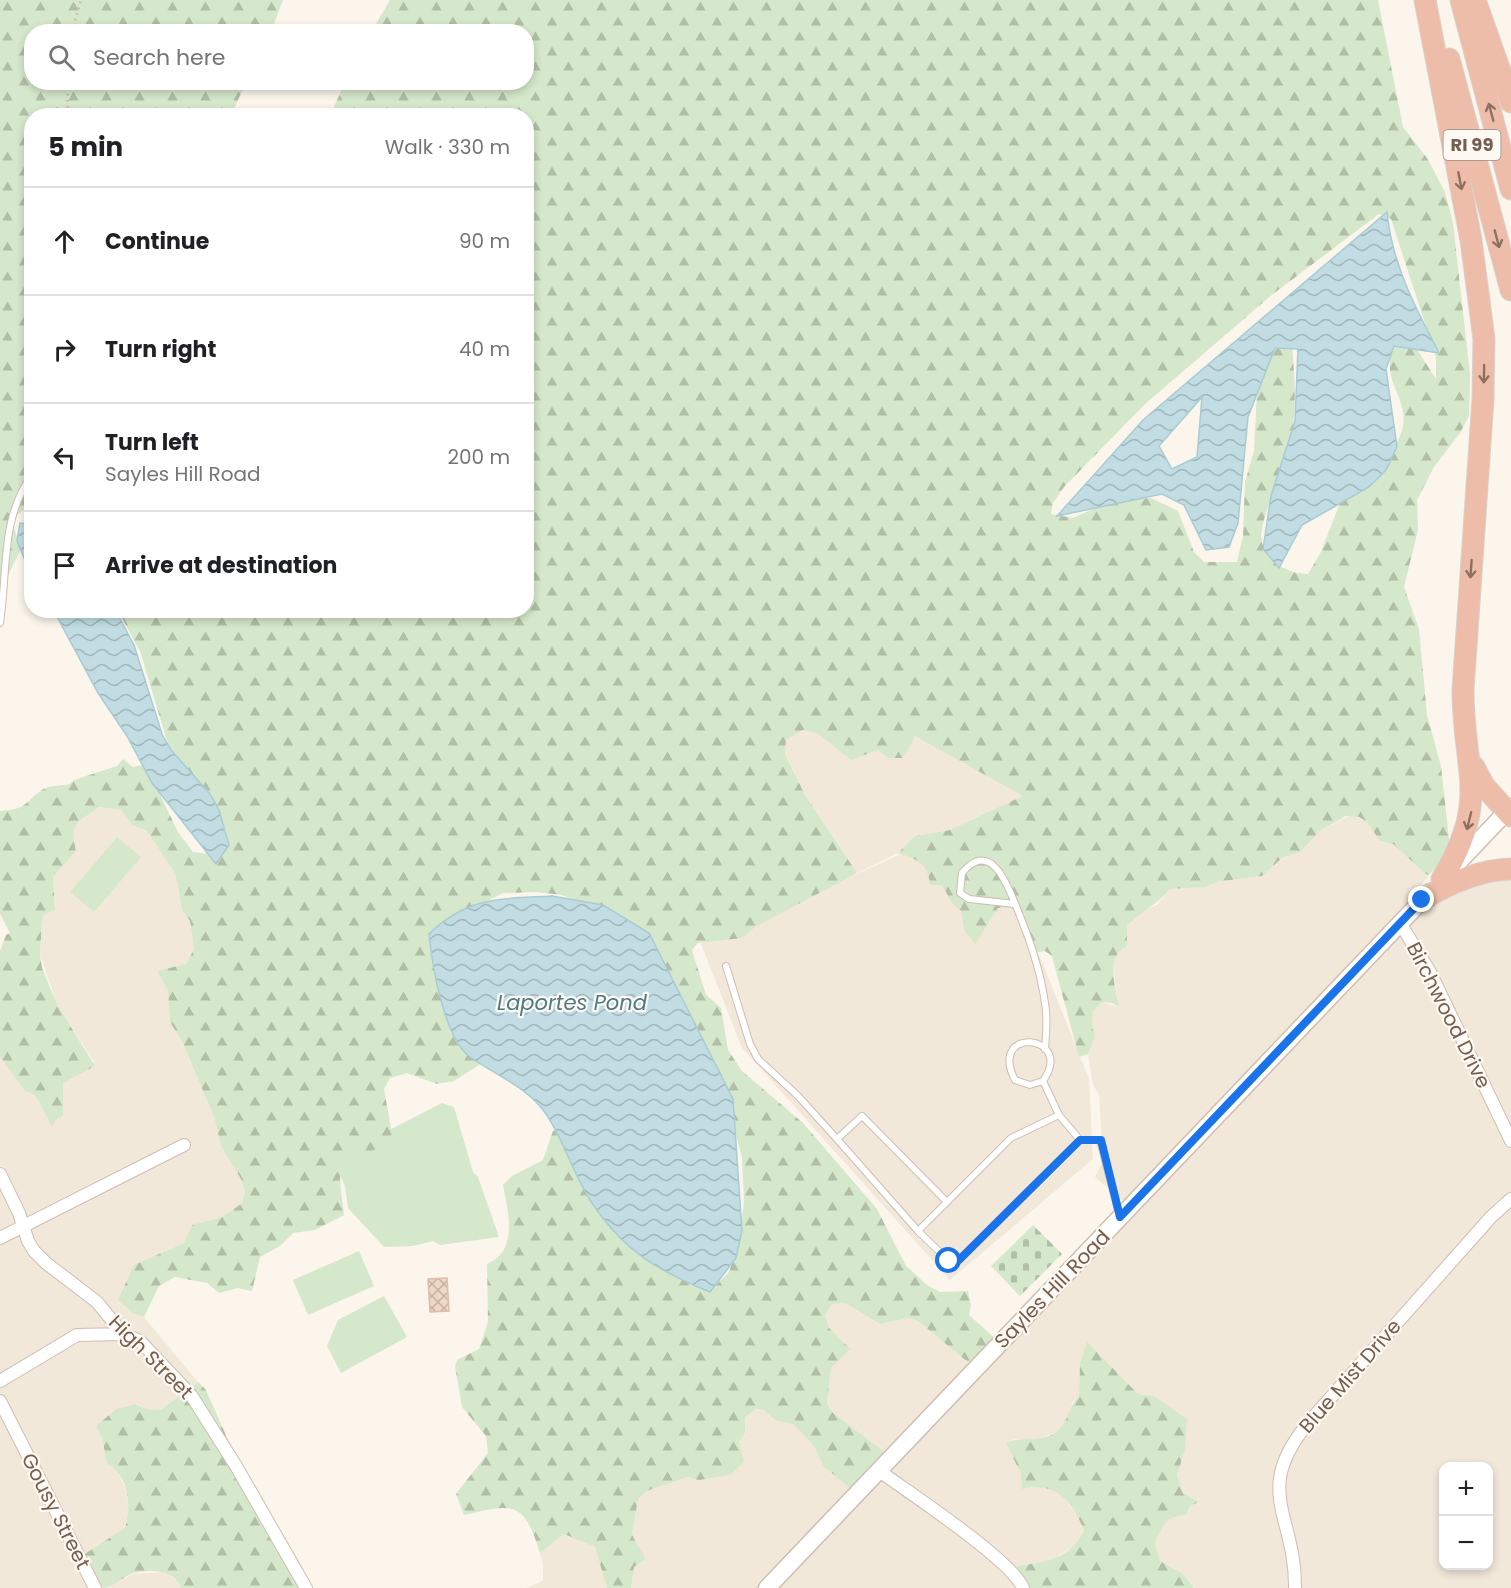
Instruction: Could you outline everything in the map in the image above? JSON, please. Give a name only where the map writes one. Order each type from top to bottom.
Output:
[{"type":"highway","points":[[1425,0],[1472,240],[1484,339],[1483,399],[1463,690],[1473,788],[1470,818],[1463,841],[1442,879]]},
{"type":"highway","name":"RI 99","points":[[1434,0],[1511,290]]},
{"type":"highway","name":"RI 99","points":[[1461,0],[1511,189]]},
{"type":"highway","points":[[1475,0],[1511,102]]},
{"type":"highway","points":[[1467,743],[1474,768],[1484,786],[1510,812]]},
{"type":"highway","points":[[1422,900],[1471,876],[1492,870],[1511,869]]},
{"type":"main road","name":"Sayles Hill Road","points":[[767,1588],[1442,879],[1510,812]]},
{"type":"street","name":"Birchwood Drive","points":[[1400,923],[1438,989],[1511,1141]]},
{"type":"street","points":[[0,1238],[184,1145]]},
{"type":"street","name":"High Street","points":[[0,1174],[19,1214],[28,1241],[46,1263],[97,1302],[123,1334],[140,1341],[192,1395],[306,1588]]},
{"type":"street","name":"Blue Mist Drive","points":[[1295,1588],[1294,1566],[1279,1492],[1281,1463],[1288,1449],[1309,1422],[1483,1226],[1511,1199]]},
{"type":"street","points":[[0,1381],[77,1335],[123,1334]]},
{"type":"street","name":"Gousy Street","points":[[0,1401],[95,1588]]},
{"type":"street","points":[[878,1470],[993,1555],[1015,1574],[1023,1588]]},
{"type":"lane","points":[[0,623],[6,526],[24,484]]},
{"type":"lane","points":[[1015,904],[969,899],[960,893],[962,873],[976,862],[986,861],[994,865],[1010,890],[1036,954],[1047,1021],[1045,1049]]},
{"type":"lane","points":[[726,966],[750,1044],[758,1059],[798,1096],[918,1230],[949,1261],[959,1260],[1080,1140],[1101,1140],[1120,1217]]},
{"type":"lane","points":[[1028,1041],[1040,1044],[1050,1055],[1051,1070],[1043,1082],[1030,1085],[1015,1080],[1007,1066],[1010,1054],[1016,1046],[1028,1041]]},
{"type":"lane","points":[[1043,1082],[1059,1115],[1080,1140]]},
{"type":"lane","points":[[918,1230],[1011,1138],[1059,1115]]},
{"type":"lane","points":[[837,1139],[862,1116],[947,1202]]},
{"type":"path","points":[[74,24],[81,0]]},
{"type":"path","points":[[67,90],[68,108]]},
{"type":"shaded area","points":[[804,730],[817,733],[851,760],[878,750],[888,758],[902,758],[915,736],[1024,796],[950,830],[915,836],[898,853],[857,873],[805,795],[785,753],[786,740]]},
{"type":"shaded area","points":[[99,807],[121,810],[132,825],[147,831],[176,875],[182,910],[190,921],[194,949],[186,964],[158,972],[168,991],[170,1022],[182,1041],[214,1117],[221,1146],[241,1179],[245,1192],[241,1204],[222,1217],[192,1226],[184,1243],[134,1265],[137,1314],[144,1317],[198,1382],[161,1410],[147,1409],[135,1404],[116,1409],[96,1426],[102,1437],[107,1463],[116,1468],[126,1490],[130,1515],[126,1528],[83,1555],[103,1588],[0,1588],[0,1057],[25,1091],[36,1096],[56,1120],[63,1116],[63,1083],[94,1062],[57,1004],[40,954],[44,914],[55,909],[53,877],[76,851],[72,835],[76,823]]},
{"type":"shaded area","points":[[1351,815],[1368,822],[1380,841],[1393,844],[1429,875],[1406,907],[1443,884],[1511,868],[1511,1588],[1194,1588],[1182,1573],[1160,1561],[1155,1543],[1165,1521],[1172,1516],[1186,1515],[1190,1506],[1198,1502],[1183,1493],[1177,1475],[1185,1450],[1154,1396],[1138,1394],[1087,1343],[1080,1363],[1079,1396],[1072,1402],[1070,1416],[1058,1431],[1035,1441],[1014,1439],[1006,1443],[1021,1474],[1037,1485],[1060,1493],[1079,1517],[1084,1531],[1076,1546],[1052,1561],[1017,1566],[1022,1588],[631,1588],[634,1567],[646,1559],[632,1535],[638,1499],[647,1491],[688,1477],[699,1480],[739,1443],[745,1433],[745,1418],[754,1409],[764,1410],[776,1421],[793,1424],[814,1446],[823,1466],[887,1454],[832,1412],[827,1403],[831,1368],[825,1315],[832,1304],[845,1303],[880,1324],[909,1318],[918,1321],[974,1367],[1126,1204],[1095,1177],[1103,1161],[1099,1094],[1093,1085],[1088,1054],[1095,1037],[1091,1026],[1093,1011],[1102,1002],[1119,1007],[1112,963],[1127,926],[1139,913],[1158,904],[1170,889],[1206,887],[1216,882],[1262,876],[1282,858],[1300,852],[1321,830]]},
{"type":"shaded area","points":[[923,844],[1020,907],[1089,1079],[1093,1159],[950,1280],[742,1048],[701,944]]},
{"type":"shaded area","points":[[564,1534],[595,1547],[607,1588],[526,1588],[543,1581],[543,1563],[540,1553]]},
{"type":"shaded area","points":[[165,1572],[179,1582],[181,1588],[109,1588],[133,1574]]},
{"type":"green space","points":[[0,0],[283,0],[274,24],[24,24],[24,90],[243,90],[234,108],[24,108],[24,510],[18,514],[13,525],[21,549],[8,575],[0,602]]},
{"type":"green space","points":[[390,0],[1378,0],[1403,127],[1427,158],[1445,192],[1453,223],[1470,375],[1469,416],[1460,433],[1434,467],[1417,500],[1418,530],[1404,587],[1419,629],[1427,715],[1441,766],[1449,839],[1454,846],[1429,875],[1393,844],[1380,841],[1367,822],[1359,817],[1346,816],[1321,830],[1300,852],[1282,858],[1262,876],[1216,882],[1206,887],[1170,889],[1127,926],[1127,946],[1116,957],[1113,973],[1119,1007],[1112,1003],[1102,1002],[1093,1011],[1092,1026],[1095,1037],[1088,1054],[1079,1057],[1052,956],[1045,951],[1032,953],[1029,938],[1012,905],[998,908],[975,944],[964,930],[961,911],[952,903],[942,885],[930,885],[927,872],[920,863],[898,853],[915,836],[950,830],[1023,796],[915,736],[903,758],[888,758],[878,750],[851,760],[817,733],[803,730],[786,740],[785,754],[805,795],[857,873],[755,927],[742,938],[698,943],[692,950],[706,995],[721,1008],[728,1050],[742,1071],[803,1123],[877,1209],[906,1266],[927,1285],[940,1292],[968,1291],[971,1306],[969,1315],[998,1341],[974,1367],[918,1321],[909,1318],[880,1324],[845,1303],[832,1304],[825,1315],[829,1328],[850,1349],[831,1368],[827,1403],[832,1412],[887,1454],[854,1491],[823,1466],[814,1446],[793,1424],[776,1421],[764,1410],[755,1409],[745,1418],[745,1433],[739,1443],[744,1462],[730,1475],[699,1480],[688,1477],[647,1491],[638,1499],[632,1535],[646,1559],[634,1567],[631,1588],[607,1588],[595,1547],[564,1534],[540,1553],[528,1523],[515,1510],[495,1509],[464,1515],[456,1494],[488,1453],[486,1436],[462,1407],[455,1366],[457,1360],[479,1349],[488,1322],[487,1264],[504,1250],[509,1230],[503,1185],[512,1176],[543,1160],[553,1131],[559,1128],[566,1150],[597,1194],[641,1235],[705,1286],[716,1285],[729,1272],[740,1238],[744,1200],[742,1157],[722,1086],[608,913],[562,895],[536,892],[504,893],[482,903],[434,951],[437,984],[445,1013],[460,1039],[482,1063],[454,1081],[437,1084],[407,1073],[390,1078],[384,1089],[392,1134],[381,1149],[365,1152],[346,1162],[340,1177],[344,1215],[315,1230],[293,1233],[280,1246],[260,1257],[252,1291],[238,1288],[219,1293],[207,1283],[175,1277],[159,1286],[144,1317],[133,1313],[118,1300],[134,1265],[184,1243],[192,1225],[222,1217],[241,1204],[245,1192],[241,1179],[221,1146],[214,1117],[182,1041],[170,1022],[168,991],[157,971],[186,964],[194,949],[190,921],[182,910],[176,875],[147,831],[132,825],[121,810],[99,807],[77,824],[74,834],[76,851],[53,877],[55,910],[44,915],[42,920],[40,954],[42,968],[57,1004],[95,1066],[63,1083],[63,1116],[56,1120],[52,1127],[36,1096],[25,1091],[0,1057],[0,951],[6,935],[10,933],[0,914],[0,811],[24,805],[45,788],[70,784],[74,780],[117,766],[123,759],[133,767],[142,765],[144,761],[178,832],[193,852],[216,855],[228,841],[226,831],[208,805],[177,774],[140,651],[122,618],[534,618],[534,108],[333,108],[342,90],[534,90],[534,24],[376,24]],"holes":[[[1379,214],[1391,219],[1436,357],[1436,379],[1413,343],[1400,338],[1392,353],[1390,366],[1403,413],[1403,426],[1398,440],[1340,503],[1321,552],[1308,574],[1294,572],[1274,562],[1262,543],[1261,535],[1265,515],[1289,451],[1294,406],[1292,347],[1272,337],[1257,392],[1254,451],[1245,482],[1243,536],[1237,562],[1204,562],[1194,552],[1178,511],[1151,498],[1111,501],[1073,518],[1051,514],[1053,503],[1064,487],[1144,405],[1273,294]]]},
{"type":"green space","points":[[117,837],[141,857],[94,912],[70,892]]},
{"type":"green space","points":[[442,1103],[454,1107],[473,1172],[478,1177],[499,1237],[440,1245],[433,1241],[413,1246],[384,1247],[348,1208],[345,1186],[333,1159]]},
{"type":"green space","points":[[1033,1225],[1062,1254],[1020,1296],[991,1266]]},
{"type":"green space","points":[[359,1251],[374,1286],[308,1315],[293,1280]]},
{"type":"green space","points":[[384,1296],[407,1337],[341,1373],[327,1346],[338,1320]]},
{"type":"green space","points":[[1087,1342],[1138,1394],[1154,1396],[1187,1419],[1185,1450],[1177,1475],[1183,1493],[1199,1502],[1190,1506],[1186,1515],[1169,1520],[1155,1543],[1160,1561],[1182,1573],[1194,1588],[1022,1588],[1017,1566],[1056,1558],[1072,1548],[1084,1531],[1075,1511],[1061,1496],[1044,1488],[1022,1489],[1021,1474],[1006,1443],[1041,1438],[1060,1428],[1079,1396],[1080,1363]]},
{"type":"green space","points":[[198,1382],[206,1390],[240,1467],[309,1588],[181,1588],[178,1582],[168,1574],[147,1571],[130,1575],[103,1588],[83,1555],[125,1528],[128,1511],[124,1483],[120,1475],[107,1464],[102,1437],[96,1426],[116,1409],[135,1404],[147,1409],[161,1410]]},
{"type":"water","points":[[1387,212],[1399,267],[1413,302],[1439,353],[1394,346],[1386,369],[1397,447],[1386,470],[1369,487],[1302,525],[1279,568],[1263,549],[1271,496],[1295,421],[1298,349],[1275,348],[1248,417],[1238,523],[1229,547],[1206,550],[1184,505],[1162,494],[1057,516],[1143,420]],"holes":[[[1202,397],[1197,457],[1172,469],[1159,446]]]},
{"type":"water","points":[[20,523],[24,524],[24,558],[17,541]]},
{"type":"water","points":[[58,618],[120,618],[134,645],[162,734],[171,750],[210,794],[219,810],[229,845],[216,864],[152,783],[127,736],[98,693]]},
{"type":"water","name":"Laportes Pond","points":[[552,896],[603,905],[649,933],[733,1099],[742,1231],[736,1258],[710,1292],[674,1276],[643,1258],[617,1234],[592,1203],[559,1136],[539,1105],[521,1089],[470,1057],[461,1048],[446,1018],[436,982],[429,934],[458,912],[472,906],[501,899]]},
{"type":"building","points":[[447,1278],[449,1311],[430,1312],[428,1279]]},
{"type":"route","points":[[949,1261],[959,1260],[1080,1140],[1101,1140],[1120,1217],[1422,900]]}]
